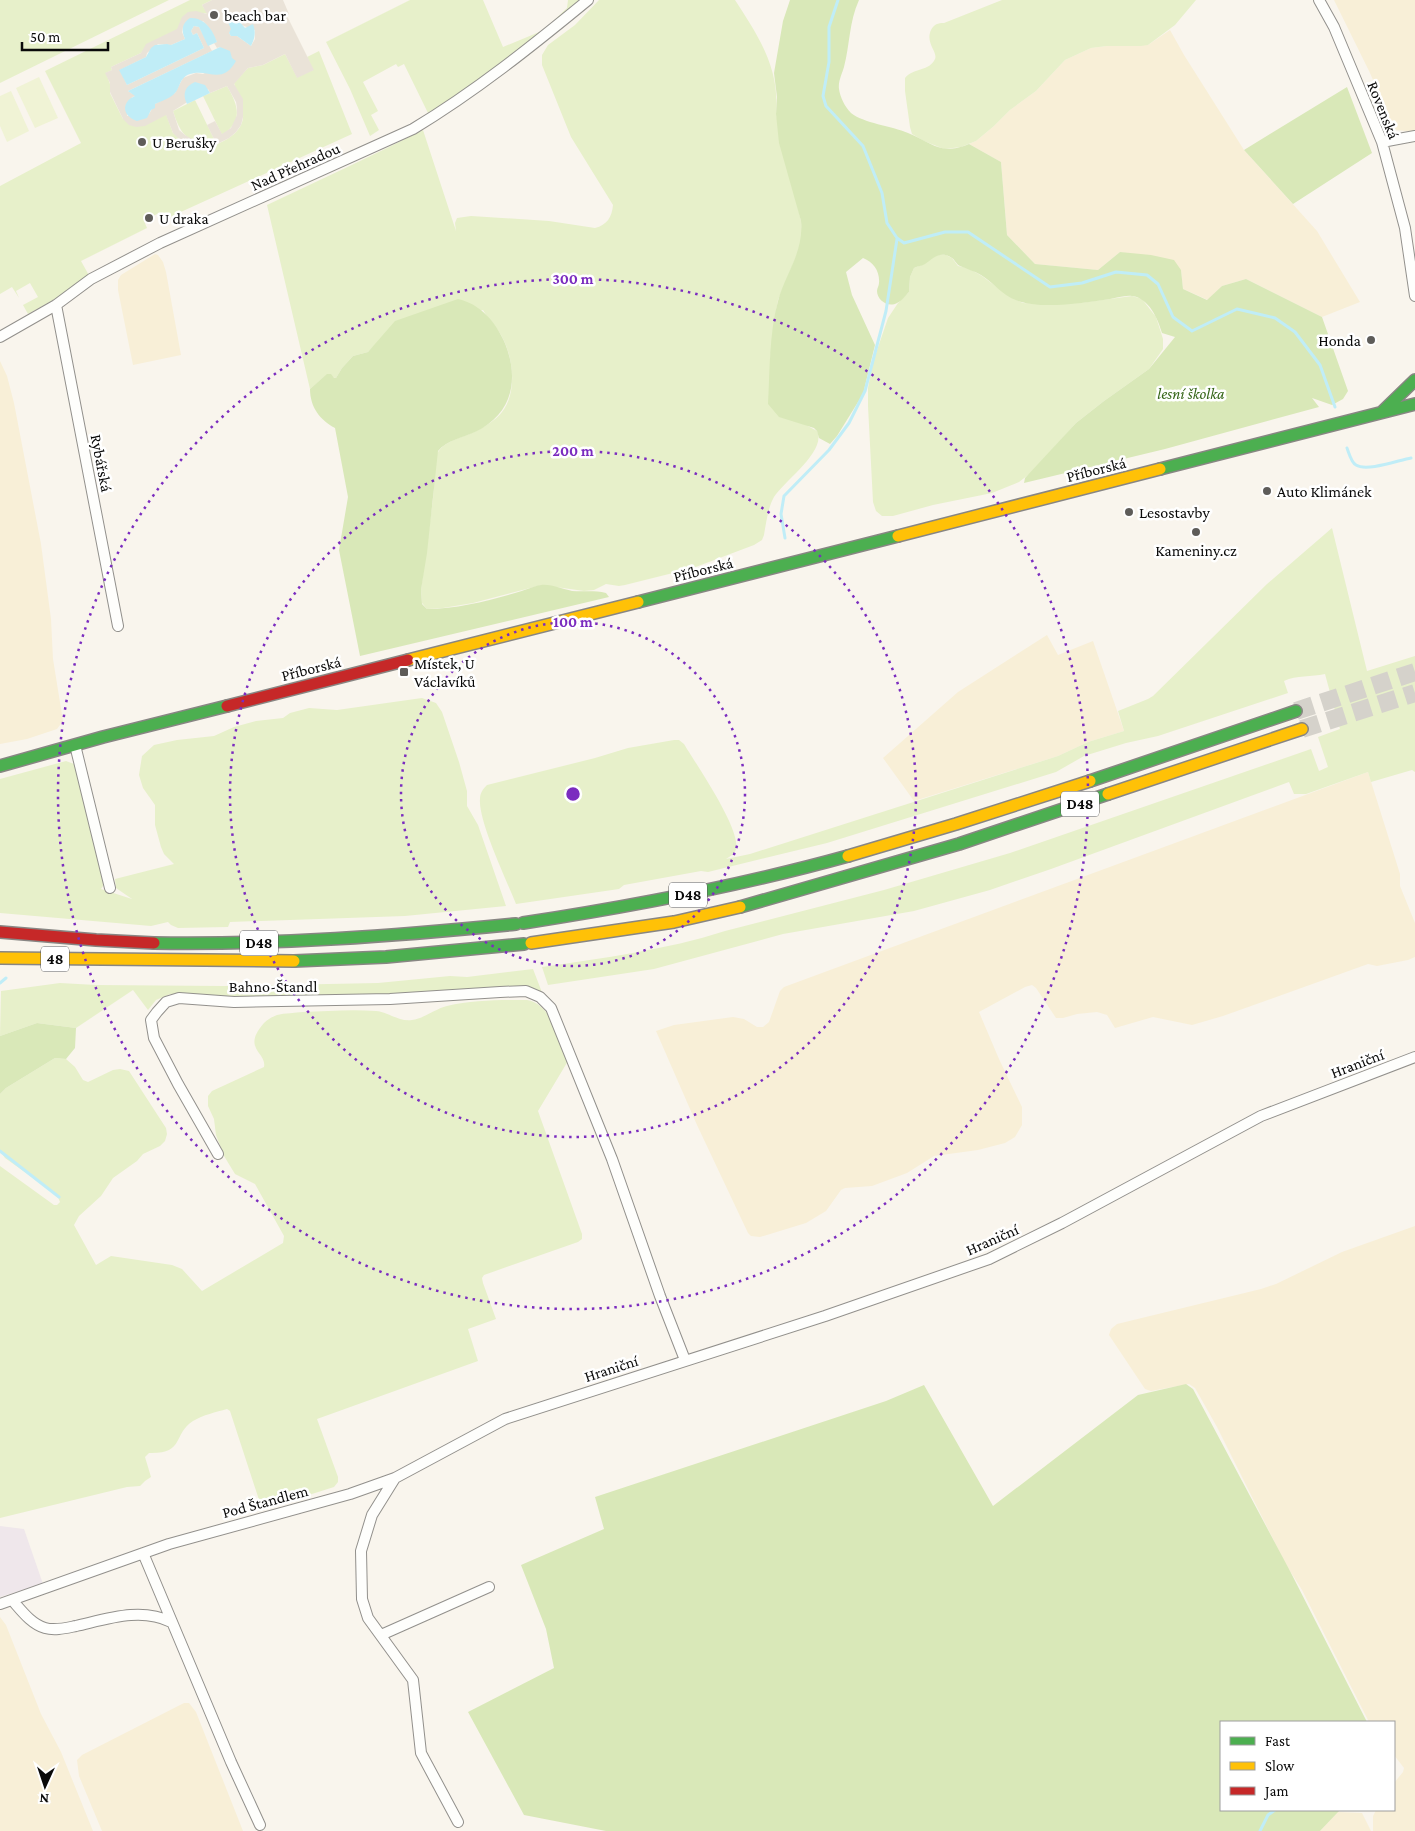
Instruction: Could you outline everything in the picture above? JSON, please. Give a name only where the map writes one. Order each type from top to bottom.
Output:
[{"type":"main road","points":[[1381,413],[1415,380]]},
{"type":"main road","name":"Příborská","points":[[0,766],[103,737],[1415,404]]},
{"type":"main road","name":"D48","points":[[0,932],[77,939],[155,943],[251,943],[386,937],[520,924],[669,899],[748,882],[851,856],[1010,806],[1296,711]]},
{"type":"main road","name":"D48","points":[[0,950],[109,959],[212,962],[282,962],[386,958],[527,944],[674,922],[756,903],[959,844],[1302,729]]},
{"type":"main road","name":"48","points":[[0,958],[109,959]]},
{"type":"street","name":"Nad Přehradou","points":[[0,337],[56,305],[91,280],[160,243],[413,129],[449,107],[521,55],[588,0]]},
{"type":"street","name":"Rovenská","points":[[1319,0],[1334,27],[1382,142],[1405,228],[1415,296]]},
{"type":"street","points":[[1382,142],[1415,136]]},
{"type":"street","name":"Rybářská","points":[[56,305],[118,626]]},
{"type":"street","points":[[75,746],[110,888]]},
{"type":"street","name":"Bahno-Štandl","points":[[218,1154],[154,1038],[151,1020],[166,1002],[179,998],[234,1002],[390,1000],[526,991],[540,997],[551,1008],[612,1159],[660,1296],[685,1360]]},
{"type":"street","name":"Hraniční","points":[[562,1400],[825,1316],[989,1259],[1261,1116],[1415,1057]]},
{"type":"street","name":"Pod Štandlem","points":[[0,1604],[178,1541],[350,1494],[395,1478],[505,1419],[562,1400]]},
{"type":"street","name":"Pod Štandlem","points":[[395,1478],[372,1515],[361,1551],[362,1599],[368,1618],[413,1680],[421,1753],[458,1822]]},
{"type":"street","points":[[143,1553],[171,1622],[260,1825]]},
{"type":"street","points":[[381,1634],[488,1587]]},
{"type":"street","points":[[12,1600],[32,1621],[45,1628],[59,1629],[121,1616],[142,1614],[159,1616],[171,1622]]},
{"type":"shaded area","points":[[212,0],[283,0],[289,14],[287,16],[314,70],[297,78],[285,54],[263,65],[248,68],[234,84],[243,99],[241,125],[229,138],[213,146],[197,148],[181,141],[173,133],[166,115],[145,126],[136,127],[129,125],[123,119],[110,92],[110,83],[105,73],[112,70],[111,67],[141,53],[146,44],[177,29],[182,17],[188,12],[196,11],[207,14],[202,5]],"holes":[[[228,20],[255,30],[255,39],[251,46],[237,36],[231,36],[229,33],[232,29]],[[203,21],[217,42],[214,43],[217,48],[220,47],[232,58],[203,74],[196,73],[183,78],[175,93],[155,104],[149,114],[127,116],[132,97],[136,96],[128,91],[212,51],[199,27],[194,26],[191,31],[193,35],[197,33],[204,48],[127,85],[120,70],[146,57],[147,53],[158,44],[171,45],[185,39],[182,32],[183,27]],[[227,86],[236,102],[237,115],[231,128],[222,134],[215,121],[207,125],[214,139],[205,142],[192,139],[179,130],[173,111],[208,89],[210,93]]]},
{"type":"shaded area","points":[[1334,0],[1415,0],[1415,132],[1394,129],[1370,73]]},
{"type":"shaded area","points":[[1170,30],[1244,150],[1317,231],[1360,302],[1322,317],[1246,279],[1222,286],[1208,300],[1183,289],[1181,270],[1120,252],[1098,270],[1035,264],[1007,235],[1001,162],[969,144],[976,141],[1010,110],[1036,91],[1065,60],[1091,48],[1148,45]]},
{"type":"shaded area","points":[[155,254],[163,262],[166,272],[181,355],[133,365],[118,290],[118,280],[121,275]]},
{"type":"shaded area","points":[[0,361],[7,376],[14,403],[41,544],[51,619],[53,659],[63,721],[57,729],[27,739],[0,744]]},
{"type":"shaded area","points":[[1047,635],[1058,655],[1093,641],[1124,731],[1088,742],[1058,756],[914,801],[883,758],[958,692]]},
{"type":"shaded area","points":[[1368,772],[1400,874],[1400,886],[1415,923],[1415,957],[1377,966],[1368,964],[1223,1016],[1192,1025],[1153,1017],[1115,1028],[1107,1015],[1097,1012],[1056,1018],[1036,988],[1032,985],[1025,987],[979,1012],[1022,1107],[1022,1125],[1015,1137],[1005,1143],[978,1150],[934,1156],[907,1173],[872,1186],[845,1188],[841,1190],[826,1211],[806,1223],[760,1237],[751,1236],[748,1233],[697,1125],[656,1031],[674,1025],[733,1017],[744,1019],[757,1027],[763,1027],[769,1022],[780,991],[784,987]]},
{"type":"shaded area","points":[[1415,1226],[1415,1831],[1373,1831],[1373,1816],[1376,1811],[1395,1811],[1395,1782],[1404,1768],[1395,1756],[1395,1721],[1368,1721],[1302,1590],[1285,1563],[1217,1427],[1195,1388],[1189,1384],[1151,1391],[1145,1389],[1109,1335],[1111,1329],[1117,1324],[1276,1284],[1342,1252]]},
{"type":"shaded area","points":[[0,1526],[24,1529],[43,1584],[0,1597]]},
{"type":"shaded area","points":[[0,1617],[6,1625],[41,1714],[61,1752],[93,1831],[0,1831]]},
{"type":"shaded area","points":[[184,1703],[189,1703],[196,1712],[243,1831],[102,1831],[79,1776],[77,1760],[82,1755]]},
{"type":"shaded area","points":[[1338,1812],[1362,1813],[1371,1831],[1320,1831]]},
{"type":"green space","points":[[0,0],[169,0],[0,83]]},
{"type":"green space","points":[[190,0],[212,0],[202,5],[208,14],[204,13],[141,53],[111,67],[112,70],[106,73],[110,84],[110,93],[123,119],[166,114],[173,133],[205,148],[211,146],[229,138],[241,124],[243,118],[242,110],[234,83],[248,68],[263,65],[285,54],[297,77],[313,70],[307,57],[319,51],[352,134],[161,221],[157,214],[144,221],[147,228],[81,261],[91,279],[28,314],[23,305],[38,297],[30,283],[16,291],[19,298],[12,287],[0,294],[0,186],[81,143],[45,71]]},
{"type":"green space","points":[[410,0],[483,0],[503,47],[544,30],[567,8],[568,0],[579,0],[524,49],[451,101],[428,113],[404,64],[398,67],[396,64],[363,82],[378,111],[371,115],[379,130],[370,136],[350,89],[326,42]]},
{"type":"green space","points":[[599,0],[735,0],[760,40],[775,82],[776,114],[801,221],[802,233],[801,245],[778,300],[770,361],[806,425],[817,431],[816,448],[803,466],[774,497],[762,540],[754,545],[693,568],[625,585],[606,584],[594,590],[584,591],[542,585],[473,603],[427,609],[422,603],[421,590],[433,499],[436,456],[447,443],[474,432],[493,421],[507,404],[512,384],[512,374],[505,343],[483,310],[377,343],[368,352],[353,356],[336,378],[324,377],[310,389],[267,205],[423,130],[456,231],[455,223],[457,218],[471,216],[549,221],[595,228],[603,225],[610,217],[613,205],[571,137],[542,65],[542,55],[548,45],[575,25]]},
{"type":"green space","name":"lesní školka","points":[[790,0],[859,0],[851,25],[846,58],[839,83],[840,95],[847,108],[856,116],[917,137],[937,147],[951,149],[969,144],[1001,162],[1007,235],[1035,264],[1098,270],[1120,252],[1151,255],[1174,260],[1181,270],[1183,289],[1207,300],[1222,286],[1246,279],[1322,317],[1348,391],[1343,399],[1332,405],[1312,398],[1319,407],[1165,449],[1024,483],[1025,478],[1076,423],[1149,369],[1175,337],[1162,333],[1152,310],[1138,298],[1127,296],[1059,305],[1021,302],[1007,296],[981,275],[959,265],[948,256],[941,255],[934,257],[924,265],[914,268],[910,277],[909,292],[894,304],[887,304],[877,294],[879,279],[876,268],[870,262],[863,258],[846,272],[852,295],[875,345],[863,394],[830,444],[819,438],[814,428],[779,417],[768,404],[773,326],[778,301],[797,252],[801,232],[801,221],[779,143],[774,73],[783,21]]},
{"type":"green space","points":[[1002,0],[1196,0],[1175,25],[1148,45],[1091,48],[1065,60],[1036,91],[1010,110],[976,141],[961,147],[944,149],[912,134],[905,91],[905,78],[912,72],[933,63],[935,53],[930,43],[932,28],[936,24],[944,23]]},
{"type":"green space","points":[[39,77],[58,118],[35,128],[16,88]]},
{"type":"green space","points":[[227,86],[234,100],[237,112],[234,124],[222,135],[203,96]]},
{"type":"green space","points":[[1347,87],[1372,153],[1293,204],[1244,150]]},
{"type":"green space","points":[[11,91],[29,131],[7,142],[0,126],[0,96]]},
{"type":"green space","points":[[195,100],[214,139],[198,141],[191,139],[182,132],[179,126],[173,111]]},
{"type":"green space","points":[[936,255],[946,255],[952,258],[958,266],[968,268],[1010,297],[1023,303],[1080,303],[1132,296],[1142,299],[1156,317],[1163,339],[1163,349],[1149,369],[1076,423],[1032,472],[1019,482],[992,493],[933,505],[893,516],[882,516],[876,511],[873,502],[868,388],[873,362],[888,318],[898,303],[909,292],[910,277],[914,268],[924,264]]},
{"type":"green space","points":[[458,299],[480,309],[496,327],[509,355],[512,381],[510,394],[498,415],[475,432],[450,442],[438,451],[421,590],[422,604],[427,609],[460,606],[494,599],[541,585],[572,591],[602,592],[606,593],[609,597],[360,656],[339,550],[348,497],[335,428],[320,417],[312,402],[310,389],[327,374],[331,374],[336,378],[353,356],[368,352],[395,321]]},
{"type":"green space","points":[[1332,528],[1367,671],[1415,656],[1415,772],[1412,770],[1371,782],[1368,772],[1306,794],[1294,794],[1289,782],[990,890],[914,911],[783,934],[654,969],[548,985],[542,967],[634,953],[703,938],[884,890],[1010,853],[1311,749],[1319,771],[1328,767],[1318,737],[1340,729],[1325,674],[1299,677],[1284,681],[1288,693],[1158,736],[1126,743],[1084,756],[1056,772],[827,843],[708,872],[701,871],[624,885],[619,889],[516,904],[488,836],[480,799],[482,791],[487,785],[628,748],[679,740],[684,744],[707,781],[732,827],[736,840],[736,849],[726,859],[750,854],[1058,756],[1088,742],[1124,731],[1118,711],[1153,696],[1267,584]]},
{"type":"green space","points":[[422,698],[436,703],[442,712],[467,791],[467,806],[478,825],[506,906],[405,916],[230,922],[228,927],[178,928],[168,922],[151,926],[0,913],[0,779],[66,761],[74,764],[105,883],[101,889],[132,899],[116,888],[115,879],[174,864],[164,854],[161,847],[155,825],[155,805],[143,788],[139,775],[142,756],[154,745],[177,740],[214,736],[234,727],[256,721],[283,718],[290,713],[309,708],[337,710]]},
{"type":"green space","points":[[533,969],[543,995],[216,997],[170,994],[156,1000],[148,1010],[133,990],[76,1028],[37,1023],[0,1036],[1,991],[60,983],[224,986],[378,983],[450,976],[467,977]]},
{"type":"green space","points":[[527,1000],[543,1008],[549,1016],[568,1061],[538,1111],[582,1234],[582,1239],[484,1275],[482,1278],[483,1283],[496,1319],[468,1329],[478,1361],[317,1419],[338,1477],[338,1482],[334,1487],[263,1508],[230,1411],[227,1409],[205,1415],[193,1421],[182,1432],[177,1443],[168,1450],[149,1453],[145,1457],[151,1477],[140,1486],[127,1487],[0,1518],[0,1166],[54,1205],[60,1202],[53,1192],[5,1158],[0,1151],[0,1094],[6,1088],[55,1058],[66,1059],[75,1067],[83,1080],[88,1082],[113,1070],[129,1071],[166,1128],[165,1141],[160,1146],[143,1154],[137,1161],[113,1178],[101,1196],[79,1216],[74,1225],[96,1265],[111,1256],[172,1265],[182,1269],[202,1291],[283,1243],[284,1236],[255,1184],[235,1174],[224,1156],[216,1135],[214,1119],[208,1106],[208,1096],[212,1091],[264,1067],[262,1057],[256,1049],[255,1039],[258,1032],[270,1018],[283,1014],[349,1010],[376,1011],[403,1020],[412,1020],[443,1007],[457,1004]]},
{"type":"green space","points":[[37,1023],[76,1028],[75,1048],[66,1059],[55,1058],[6,1088],[0,1094],[0,1036]]},
{"type":"green space","points":[[1186,1384],[1193,1389],[1290,1571],[1366,1721],[1220,1721],[1220,1811],[1339,1811],[1320,1831],[606,1831],[524,1815],[468,1712],[554,1668],[546,1629],[521,1565],[604,1529],[595,1497],[886,1401],[924,1385],[993,1506],[1138,1395]]},
{"type":"water","points":[[190,18],[204,22],[213,33],[217,42],[208,46],[199,27],[194,26],[191,31],[193,35],[197,33],[204,48],[127,85],[119,70],[146,57],[155,45],[171,45],[185,39],[183,27]]},
{"type":"water","points":[[227,20],[238,20],[245,28],[253,24],[255,35],[251,46],[237,36],[231,36],[229,33],[231,29]]},
{"type":"water","points":[[220,47],[230,51],[232,58],[236,61],[225,73],[220,75],[190,74],[183,78],[176,93],[155,104],[155,108],[151,110],[147,118],[137,121],[128,116],[125,109],[127,102],[135,96],[128,91]]},
{"type":"water","points":[[195,82],[205,85],[210,93],[187,104],[185,91]]},
{"type":"waterway","points":[[838,0],[829,27],[829,62],[823,96],[826,106],[863,146],[882,193],[887,223],[897,238],[904,243],[945,232],[968,232],[1050,287],[1082,283],[1116,272],[1147,275],[1158,284],[1173,317],[1192,331],[1237,309],[1275,318],[1295,332],[1320,365],[1335,407]]},
{"type":"waterway","points":[[785,538],[781,514],[784,496],[829,450],[849,423],[865,391],[886,311],[897,239]]},
{"type":"waterway","points":[[1347,448],[1353,462],[1361,467],[1411,458]]},
{"type":"waterway","points":[[0,983],[6,978]]},
{"type":"waterway","points":[[0,1151],[59,1197]]},
{"type":"waterway","points":[[1260,1831],[1268,1815],[1274,1811]]},
{"type":"tunnel","points":[[1296,711],[1415,672]]},
{"type":"tunnel","points":[[1302,729],[1415,693]]},
{"type":"traffic: fast","points":[[1383,411],[1415,380]]},
{"type":"traffic: fast","points":[[1160,469],[1415,404]]},
{"type":"traffic: fast","points":[[638,602],[898,536]]},
{"type":"traffic: fast","points":[[0,766],[103,737],[227,706]]},
{"type":"traffic: fast","points":[[1090,781],[1296,711]]},
{"type":"traffic: fast","points":[[740,907],[959,844],[1108,794]]},
{"type":"traffic: fast","points":[[523,923],[687,894],[767,877],[848,856]]},
{"type":"traffic: fast","points":[[154,943],[245,943],[335,939],[516,924]]},
{"type":"traffic: fast","points":[[294,961],[386,957],[524,944]]},
{"type":"traffic: slow","points":[[898,536],[1160,469]]},
{"type":"traffic: slow","points":[[408,660],[638,602]]},
{"type":"traffic: slow","points":[[1108,794],[1302,729]]},
{"type":"traffic: slow","points":[[848,856],[1090,781]]},
{"type":"traffic: slow","points":[[531,943],[674,922],[740,907]]},
{"type":"traffic: slow","points":[[0,958],[294,961]]},
{"type":"traffic: jam","points":[[227,706],[408,660]]},
{"type":"traffic: jam","points":[[0,932],[154,943]]},
{"type":"place","name":"beach bar","points":[[214,15]]},
{"type":"place","name":"U Berušky","points":[[142,142]]},
{"type":"place","name":"U draka","points":[[149,218]]},
{"type":"place","name":"Honda","points":[[1371,340]]},
{"type":"place","name":"Auto Klimánek","points":[[1267,491]]},
{"type":"place","name":"Lesostavby","points":[[1129,512]]},
{"type":"place","name":"Kameniny.cz","points":[[1196,532]]},
{"type":"place","name":"Místek, U Václavíků","points":[[404,672]]}]
